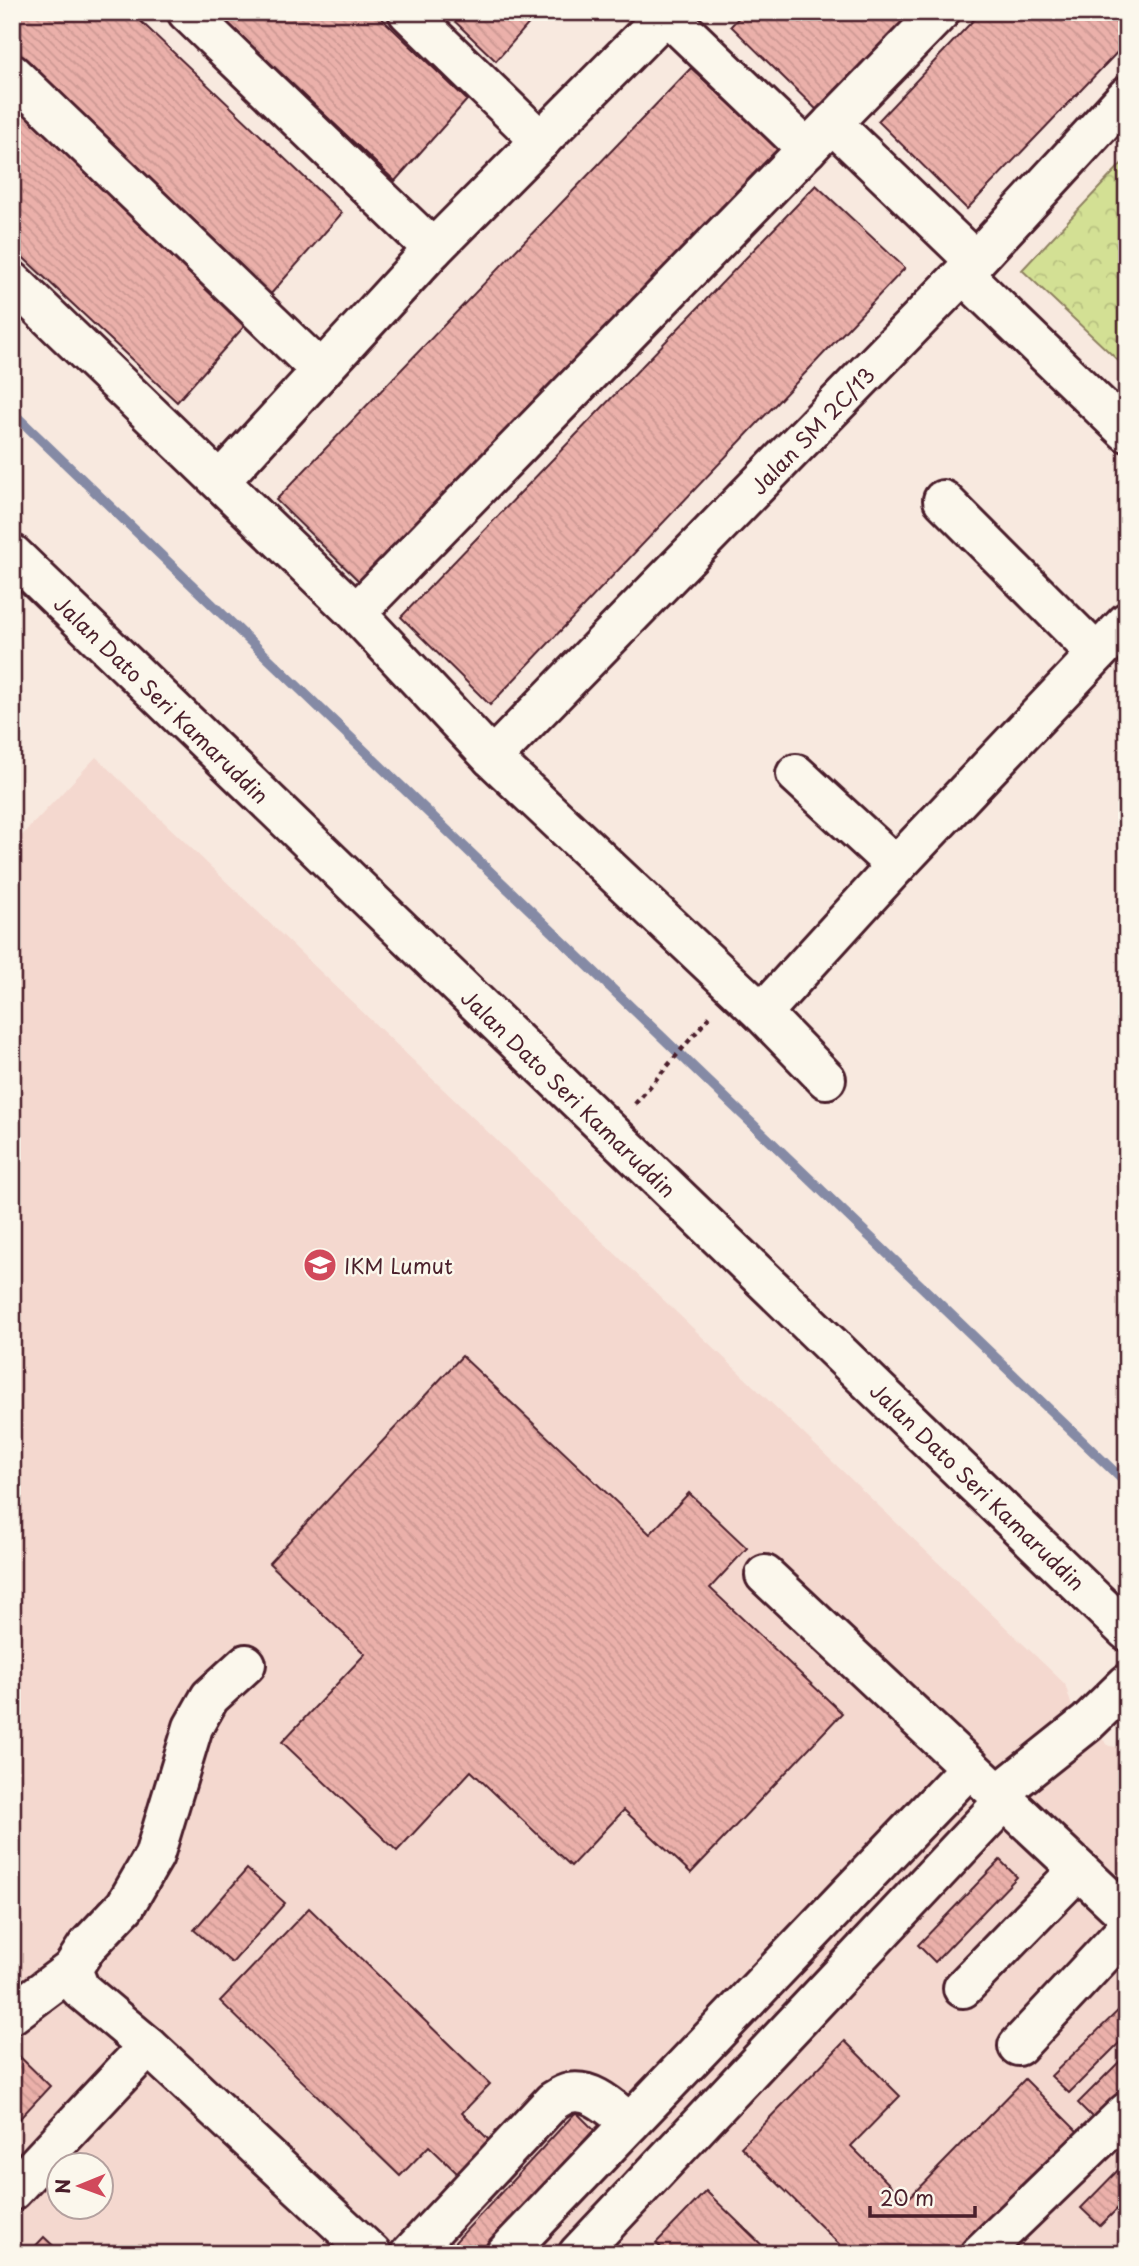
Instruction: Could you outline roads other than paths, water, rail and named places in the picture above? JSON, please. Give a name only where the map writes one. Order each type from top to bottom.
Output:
[{"type":"street","points":[[187,12],[433,249]]},
{"type":"street","points":[[408,12],[541,141]]},
{"type":"street","points":[[356,613],[940,12]]},
{"type":"street","points":[[220,481],[433,249],[541,141],[657,16],[820,136],[969,267],[1127,432]]},
{"type":"street","points":[[12,74],[321,371]]},
{"type":"street","name":"Jalan SM 2C/13","points":[[492,758],[969,267],[1127,96]]},
{"type":"street","points":[[12,281],[356,613],[492,758],[762,1013],[826,1079]]},
{"type":"street","points":[[943,500],[1096,653]]},
{"type":"street","name":"Jalan Dato Seri Kamaruddin","points":[[12,554],[1127,1631]]},
{"type":"street","points":[[762,1013],[896,866],[1127,622]]},
{"type":"street","points":[[796,774],[896,866]]},
{"type":"street","points":[[765,1574],[1127,1915]]},
{"type":"street","points":[[12,2014],[72,1969],[87,1946],[125,1906],[154,1856],[193,1727],[210,1698],[246,1664]]},
{"type":"street","points":[[578,2254],[1002,1797],[1087,1723],[1127,1684]]},
{"type":"street","points":[[505,2254],[970,1767]]},
{"type":"street","points":[[963,1988],[1078,1870]]},
{"type":"street","points":[[1018,2046],[1127,1929]]},
{"type":"street","points":[[72,1969],[80,1989],[148,2046],[372,2254]]},
{"type":"street","points":[[12,2191],[148,2046]]},
{"type":"street","points":[[410,2254],[554,2101],[569,2093],[585,2093],[600,2099],[630,2123]]},
{"type":"street","points":[[980,2254],[1127,2112]]},
{"type":"waterway","points":[[12,412],[1127,1484]]},
{"type":"place","name":"IKM Lumut","points":[[320,1265]]}]
